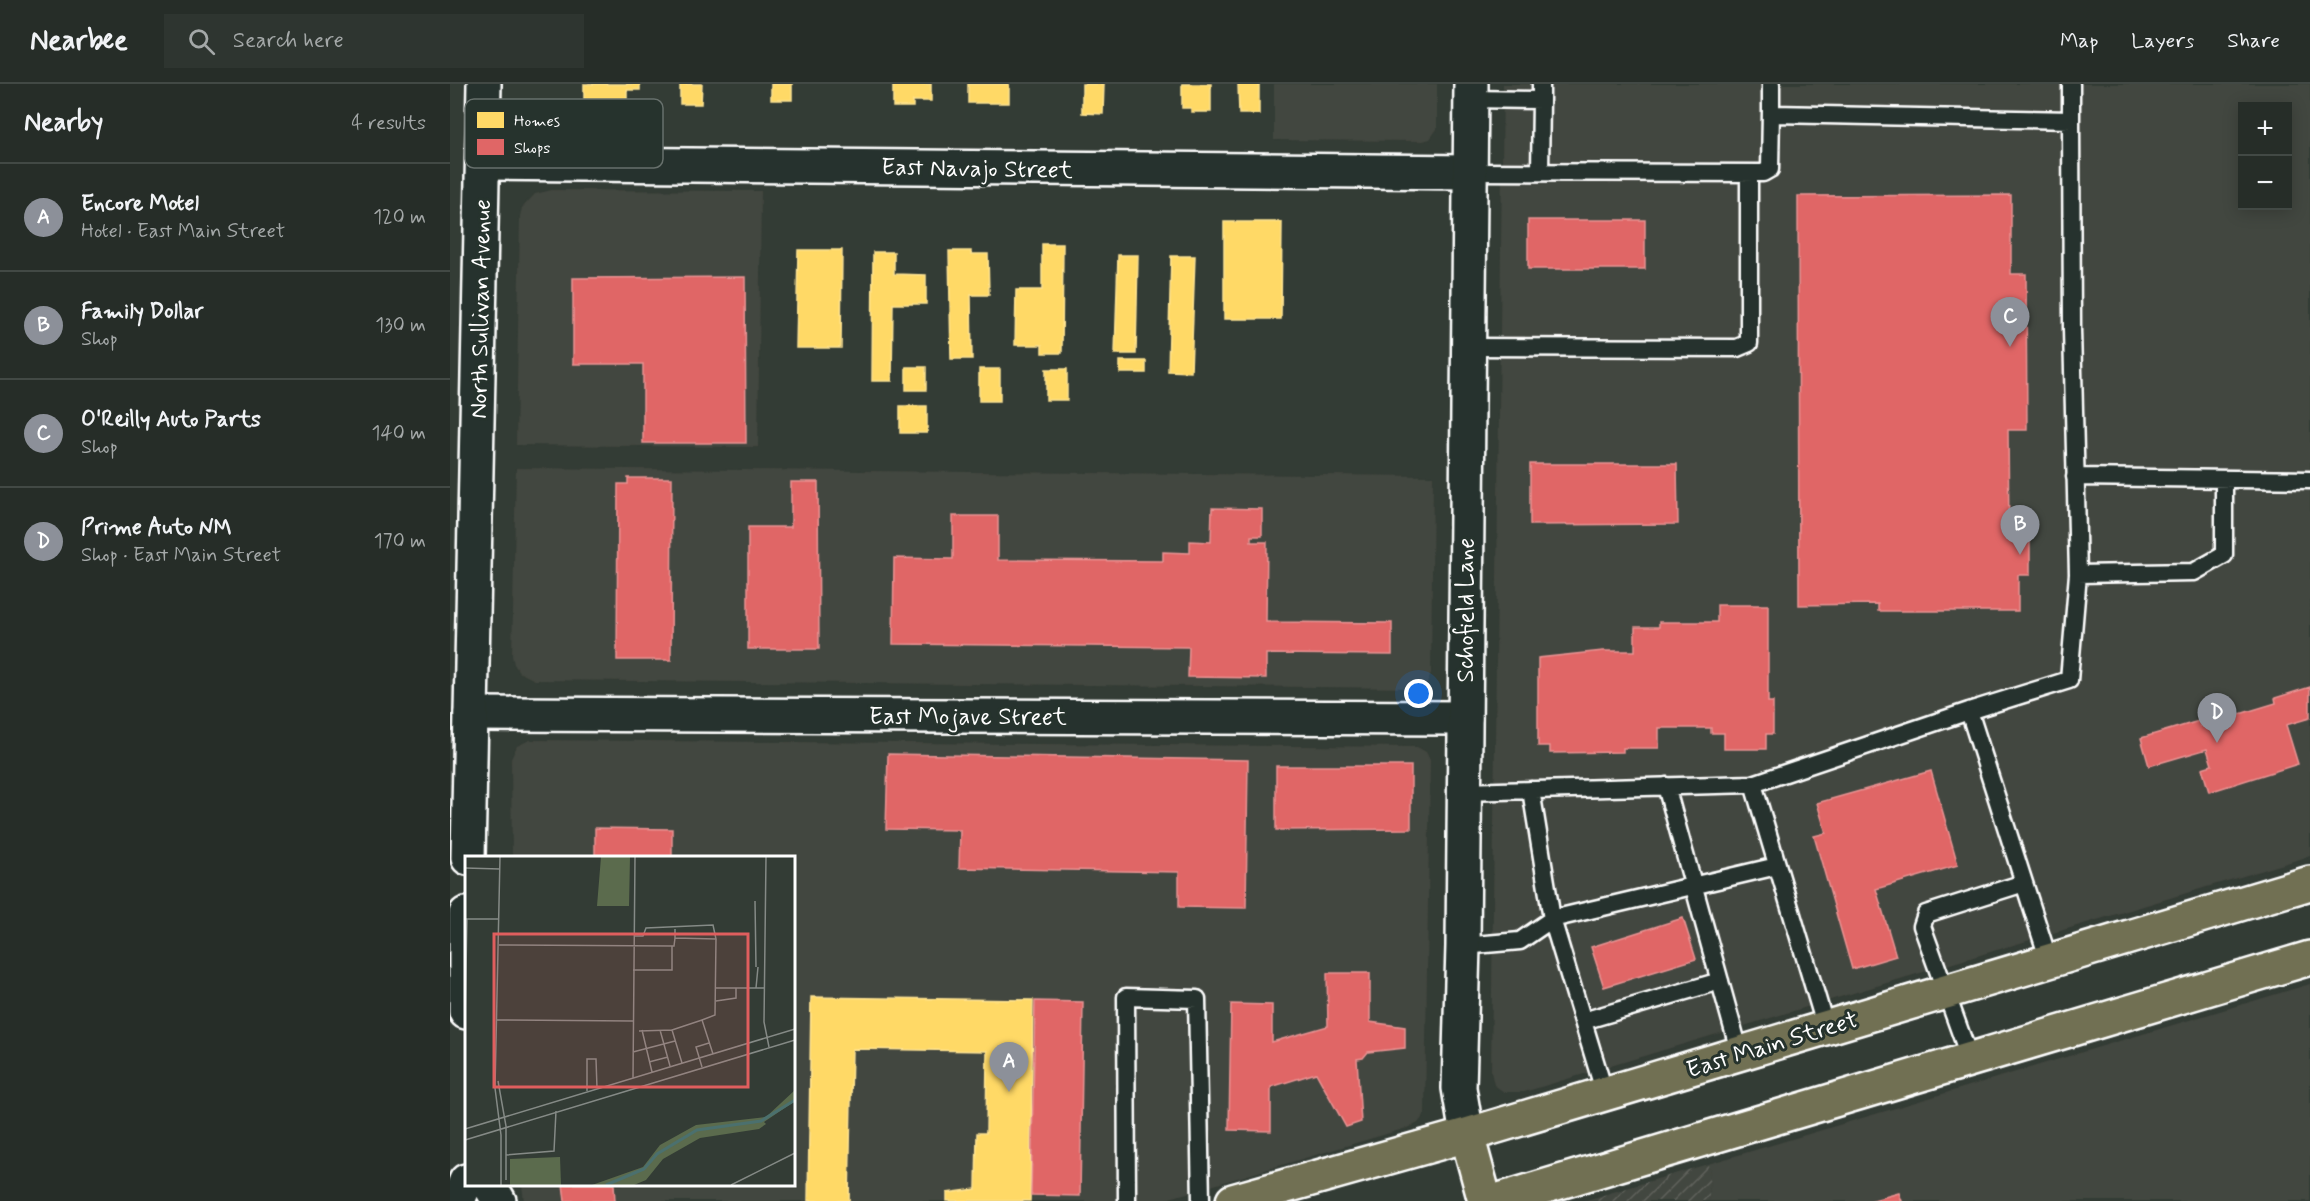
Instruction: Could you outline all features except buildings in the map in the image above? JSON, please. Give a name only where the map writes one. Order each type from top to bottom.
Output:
[{"type":"main road","name":"East Main Street","points":[[1233,1201],[1467,1135],[2310,883]]},
{"type":"main road","points":[[1496,1201],[2310,958]]},
{"type":"main road","points":[[1467,1135],[1485,1201]]},
{"type":"street","name":"North Sullivan Avenue","points":[[484,84],[484,99]]},
{"type":"street","name":"Schofield Lane","points":[[1467,1135],[1460,1089],[1471,92]]},
{"type":"street","name":"East Navajo Street","points":[[663,165],[1470,172]]},
{"type":"street","name":"North Sullivan Avenue","points":[[468,856],[483,168]]},
{"type":"street","name":"East Mojave Street","points":[[471,714],[1465,718]]},
{"type":"street","points":[[458,1201],[465,1184]]},
{"type":"street","points":[[490,1186],[499,1201]]},
{"type":"lane","points":[[1470,172],[1763,173],[1770,169],[1771,84]]},
{"type":"lane","points":[[1464,792],[1753,784],[1969,711],[2069,680],[2078,573],[2072,329],[2071,84]]},
{"type":"lane","points":[[1471,92],[1541,92],[1540,172]]},
{"type":"lane","points":[[1771,111],[1774,114],[2071,120]]},
{"type":"lane","points":[[1468,347],[1737,348],[1749,343],[1749,173]]},
{"type":"lane","points":[[2075,477],[2310,480]]},
{"type":"lane","points":[[2078,573],[2194,572],[2224,555],[2224,479]]},
{"type":"lane","points":[[1969,711],[2049,961]]},
{"type":"lane","points":[[1753,784],[1826,1028]]},
{"type":"lane","points":[[1666,786],[1740,1054]]},
{"type":"lane","points":[[1531,790],[1552,919],[1605,1094]]},
{"type":"lane","points":[[1463,946],[1520,941],[1552,919],[1777,866]]},
{"type":"lane","points":[[1970,1059],[1922,926],[1926,914],[2024,883]]},
{"type":"lane","points":[[1583,1021],[1720,981]]},
{"type":"lane","points":[[1127,1201],[1126,997],[1197,999],[1201,1201]]},
{"type":"shaded area","points":[[1274,84],[1437,84],[1437,129],[1430,139],[1423,141],[1274,140]]},
{"type":"shaded area","points":[[1503,84],[2310,84],[2310,856],[1524,1092],[1504,1092],[1494,1085],[1491,1072]]},
{"type":"shaded area","points":[[552,190],[761,191],[758,447],[516,445],[520,216],[522,208],[535,194]]},
{"type":"shaded area","points":[[516,468],[1433,476],[1431,673],[1427,683],[1419,688],[535,680],[519,672],[512,656]]},
{"type":"shaded area","points":[[530,740],[1417,747],[1426,752],[1430,760],[1425,1114],[1418,1123],[1410,1127],[1160,1201],[524,1201],[522,1186],[795,1186],[795,856],[512,856],[511,759],[517,746]]},
{"type":"shaded area","points":[[2310,984],[2310,1201],[1709,1201],[1708,1164]]},
{"type":"shaded area","points":[[1708,1164],[1709,1201],[1583,1201]]},
{"type":"place","name":"O'Reilly Auto Parts","points":[[2010,347]]},
{"type":"place","name":"Family Dollar","points":[[2020,555]]},
{"type":"place","name":"Prime Auto NM","points":[[2217,743]]},
{"type":"place","name":"Encore Motel","points":[[1009,1092]]}]
